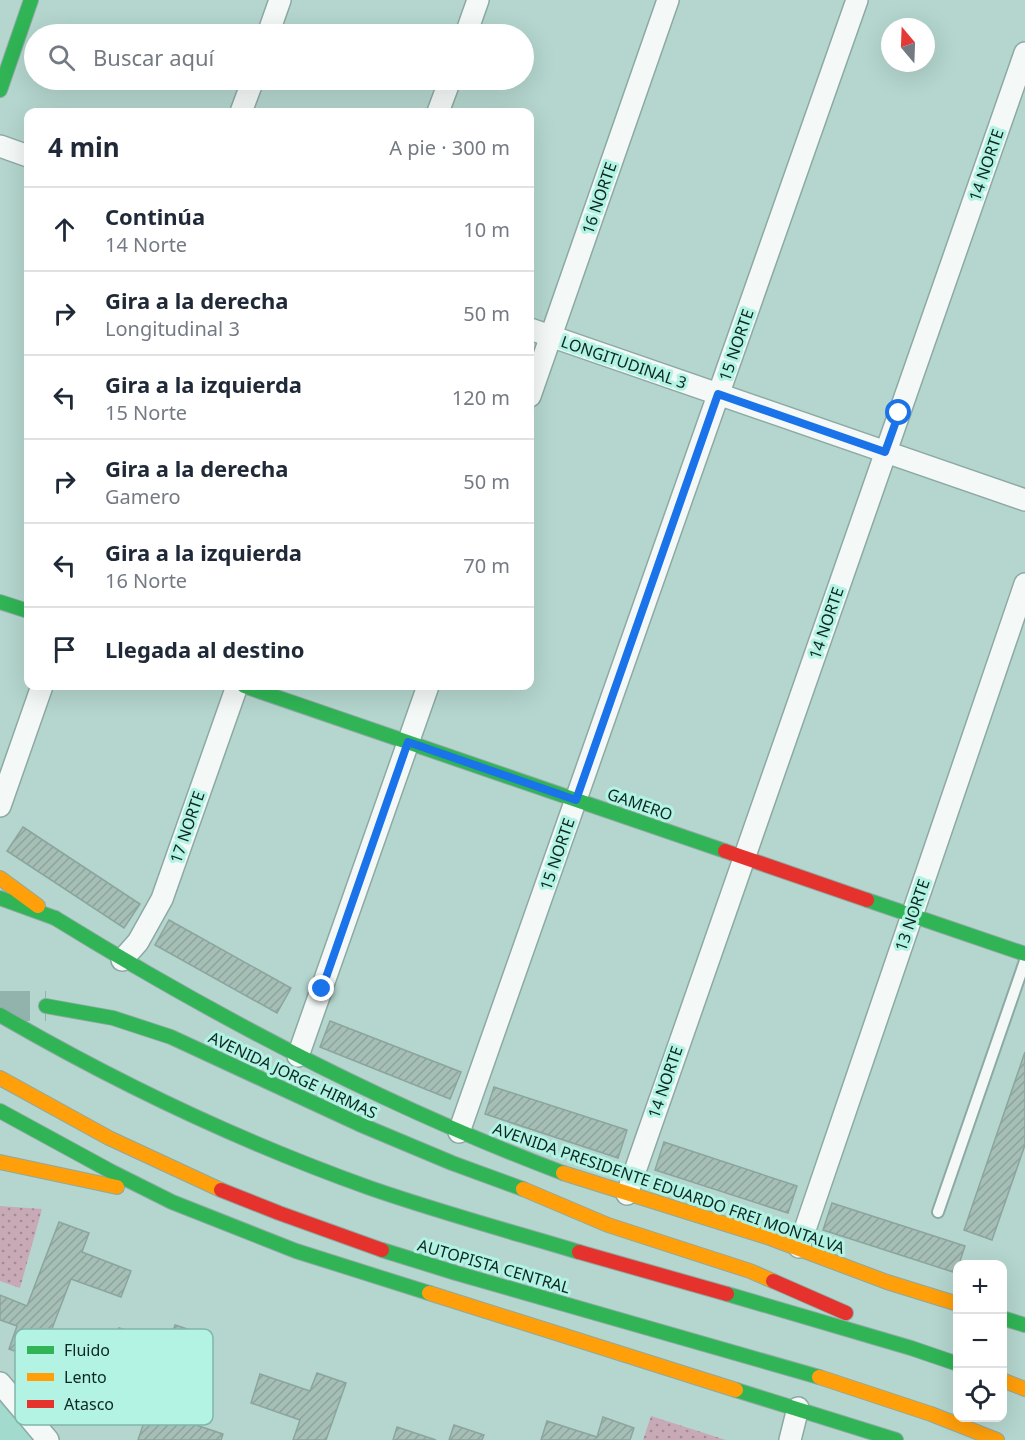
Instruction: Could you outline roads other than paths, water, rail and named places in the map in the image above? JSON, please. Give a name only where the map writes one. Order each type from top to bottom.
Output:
[{"type":"main road","points":[[0,90],[31,0]]},
{"type":"main road","points":[[0,602],[24,610]]},
{"type":"main road","name":"GAMERO","points":[[256,690],[1025,954]]},
{"type":"main road","name":"AVENIDA PRESIDENTE EDUARDO FREI MONTALVA","points":[[0,878],[55,918],[122,960],[224,1018],[378,1095],[459,1132],[542,1165],[801,1256],[953,1303]]},
{"type":"main road","points":[[0,898],[55,918]]},
{"type":"main road","name":"AVENIDA JORGE HIRMAS","points":[[46,1006],[113,1018],[171,1037],[359,1125],[523,1189]]},
{"type":"main road","points":[[0,1015],[102,1073],[166,1105],[230,1135],[361,1186],[438,1211],[911,1348],[953,1363]]},
{"type":"main road","name":"AUTOPISTA CENTRAL","points":[[0,1078],[93,1130],[156,1161],[308,1224],[454,1272],[831,1380],[893,1400],[997,1440]]},
{"type":"main road","points":[[0,1111],[172,1202],[242,1231],[350,1269],[896,1440]]},
{"type":"main road","points":[[0,1162],[92,1181],[172,1202]]},
{"type":"main road","points":[[523,1189],[630,1218]]},
{"type":"main road","points":[[523,1189],[608,1225],[750,1271],[803,1293],[911,1348]]},
{"type":"main road","points":[[1007,1320],[1025,1325]]},
{"type":"main road","points":[[1007,1382],[1025,1389]]},
{"type":"street","points":[[272,24],[280,0]]},
{"type":"street","points":[[470,24],[478,0]]},
{"type":"street","name":"16 NORTE","points":[[534,384],[669,0]]},
{"type":"street","name":"15 NORTE","points":[[459,1132],[857,0]]},
{"type":"street","name":"14 NORTE","points":[[627,1194],[1025,53]]},
{"type":"street","points":[[242,108],[249,90]]},
{"type":"street","points":[[440,108],[446,90]]},
{"type":"street","points":[[0,146],[24,155]]},
{"type":"street","name":"LONGITUDINAL 3","points":[[534,330],[1025,500]]},
{"type":"street","name":"13 NORTE","points":[[801,1256],[912,915],[1025,584]]},
{"type":"street","points":[[0,806],[41,690]]},
{"type":"street","name":"17 NORTE","points":[[122,960],[138,942],[162,899],[236,690]]},
{"type":"street","points":[[298,1056],[427,690]]},
{"type":"street","points":[[0,1383],[15,1401]]},
{"type":"street","points":[[790,1440],[798,1408]]},
{"type":"street","points":[[35,1425],[48,1440]]},
{"type":"lane","points":[[938,1212],[1025,962]]},
{"type":"tunnel","points":[[0,1006],[46,1006]]}]
